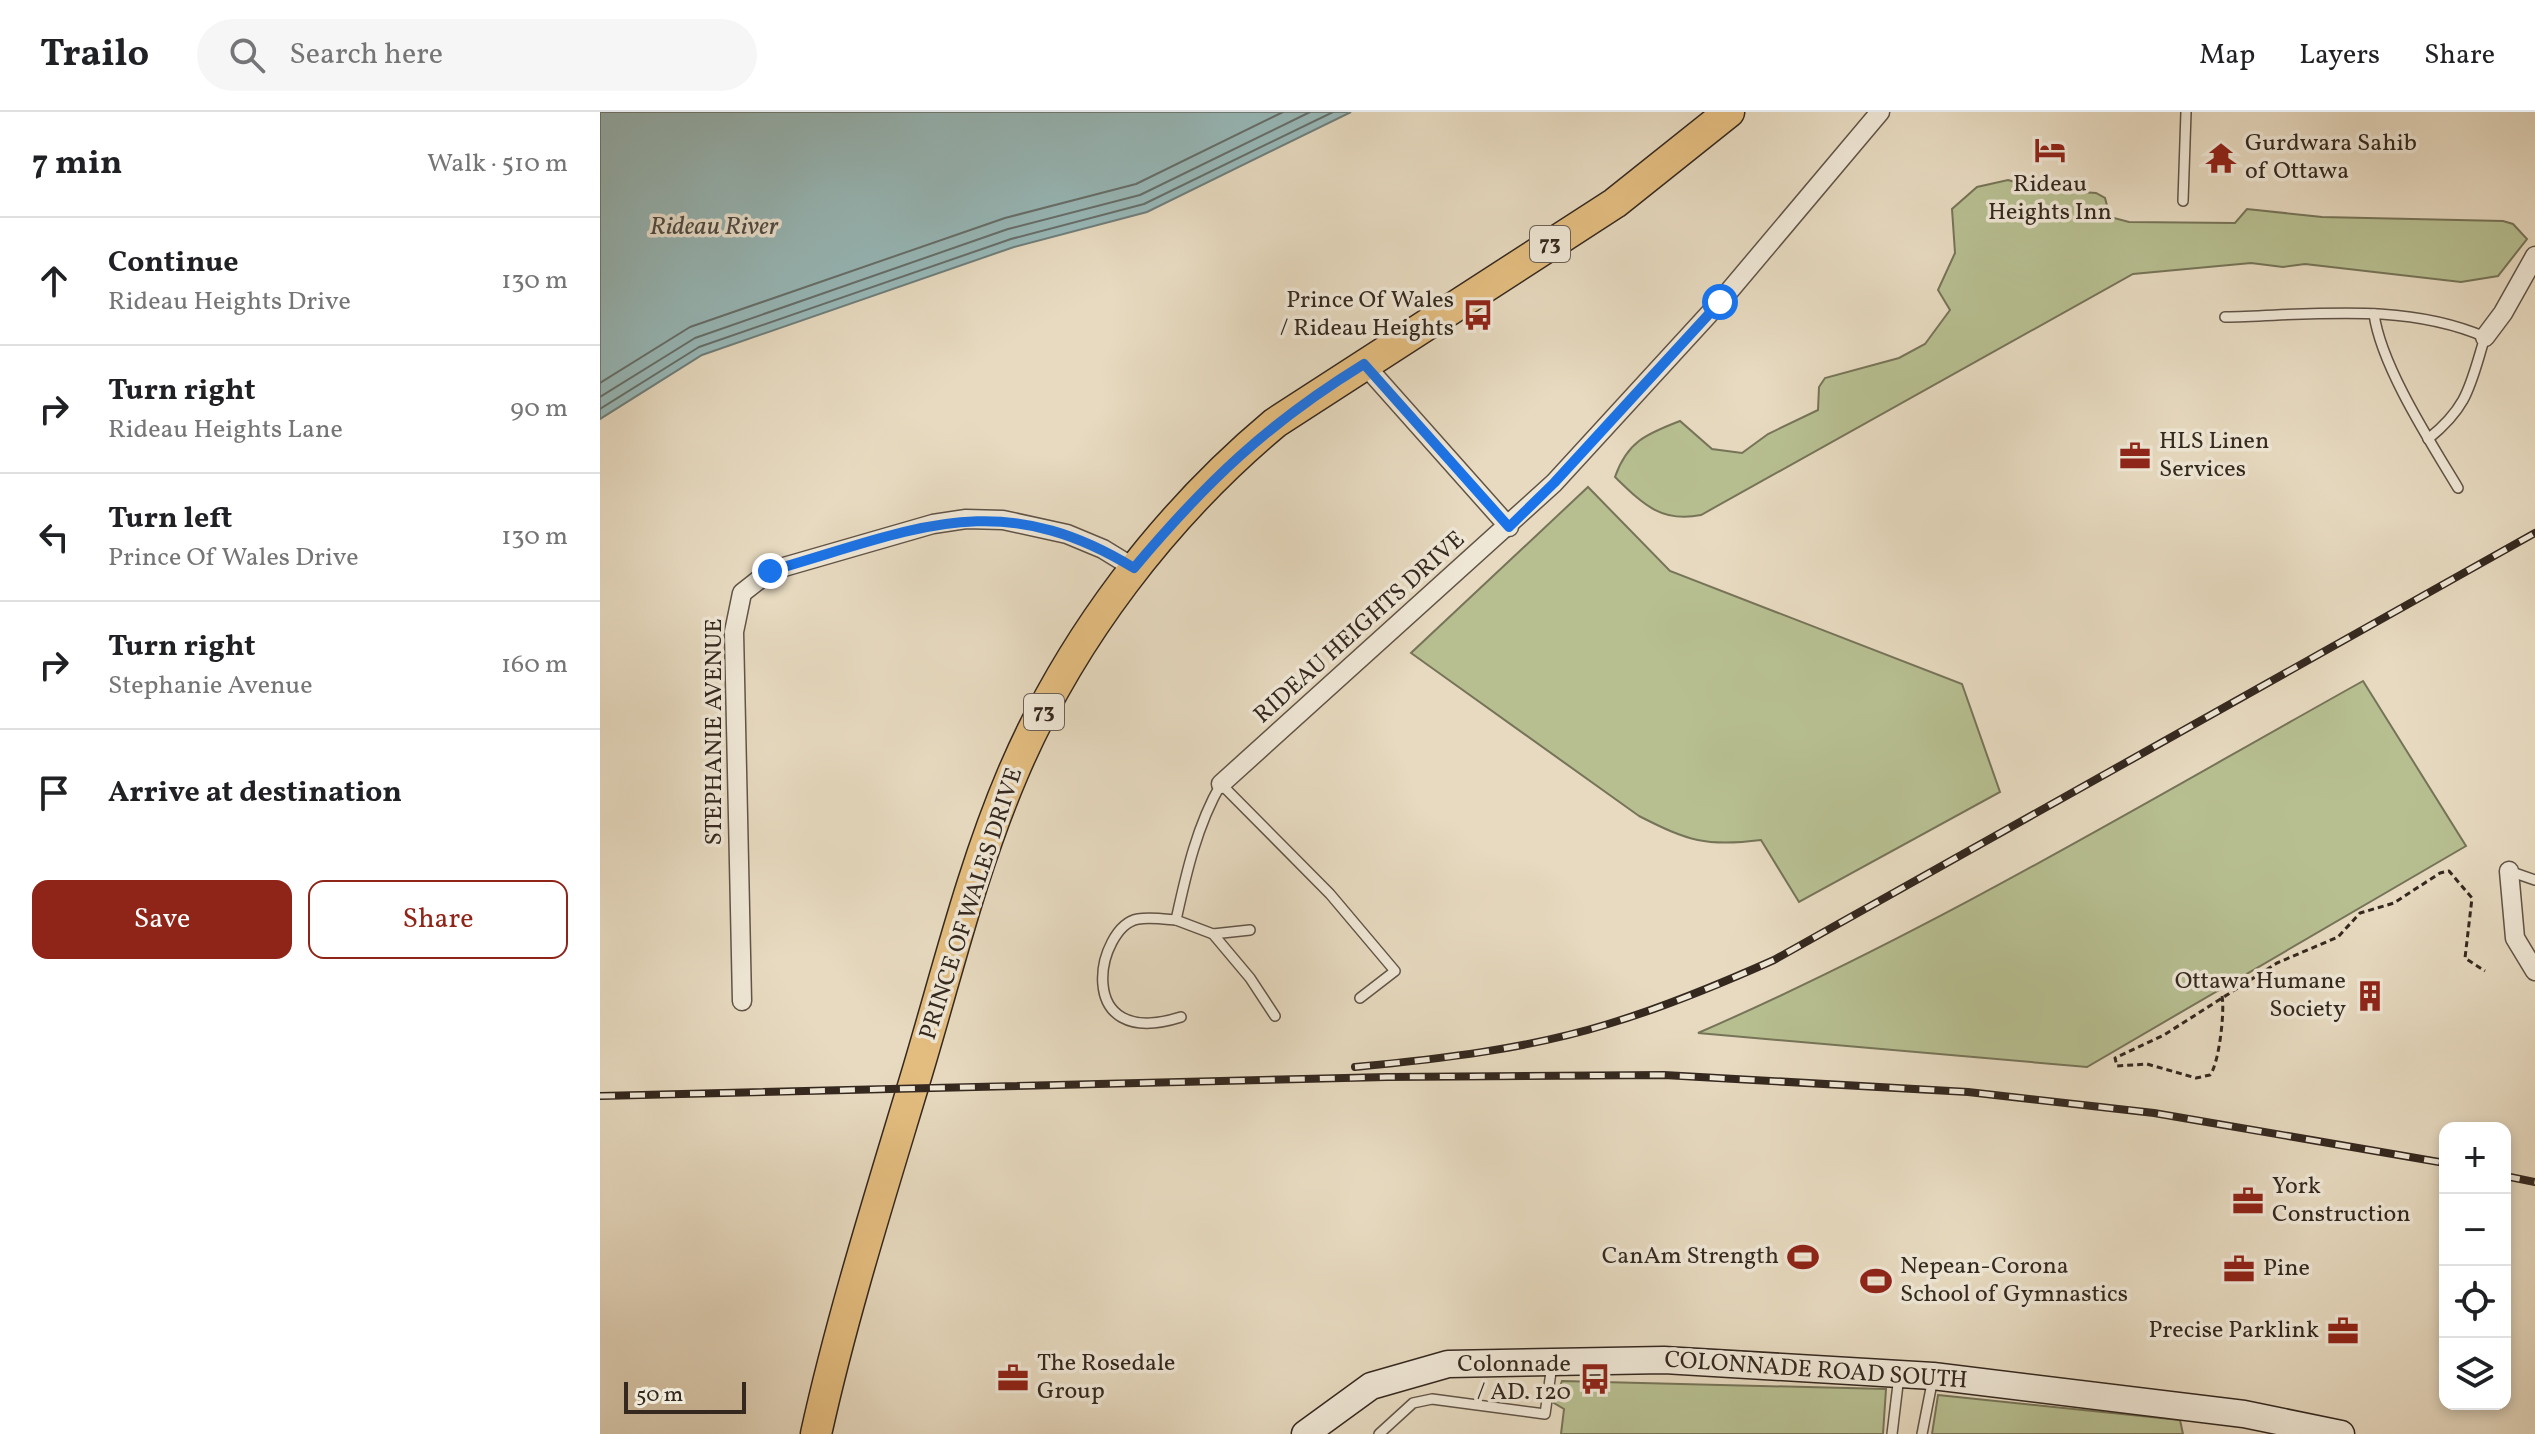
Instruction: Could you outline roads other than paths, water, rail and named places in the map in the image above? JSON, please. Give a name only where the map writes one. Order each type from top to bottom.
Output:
[{"type":"main road","name":"PRINCE OF WALES DRIVE","points":[[816,1434],[836,1346],[882,1190],[978,869],[1013,772],[1065,672],[1134,568],[1232,459],[1275,423],[1615,203],[1729,112]]},
{"type":"street","name":"RIDEAU HEIGHTS DRIVE","points":[[1221,784],[1509,527],[1554,483],[1720,302],[1880,112]]},
{"type":"street","points":[[2485,337],[2503,313],[2535,256]]},
{"type":"street","points":[[1364,364],[1509,527]]},
{"type":"street","name":"STEPHANIE AVENUE","points":[[742,1001],[734,632],[742,593],[770,571],[933,524],[966,519],[1003,520],[1067,534],[1103,549],[1134,568]]},
{"type":"street","points":[[2509,871],[2515,938],[2535,971]]},
{"type":"street","name":"COLONNADE ROAD SOUTH","points":[[1305,1434],[1360,1393],[1404,1375],[1464,1362],[1553,1360],[1664,1360],[1933,1376],[2244,1414],[2341,1434]]},
{"type":"lane","points":[[2183,201],[2186,112]]},
{"type":"lane","points":[[2374,314],[2377,335],[2428,439],[2458,488]]},
{"type":"lane","points":[[2225,317],[2398,314],[2453,323],[2485,337],[2465,401],[2454,418],[2428,439]]},
{"type":"lane","points":[[1176,920],[1186,875],[1212,800],[1221,784],[1330,894],[1395,971],[1360,998]]},
{"type":"lane","points":[[2509,871],[2535,880]]},
{"type":"lane","points":[[1181,1017],[1143,1024],[1125,1021],[1108,1006],[1101,991],[1105,963],[1121,928],[1136,918],[1176,920],[1213,934],[1250,930]]},
{"type":"lane","points":[[1213,934],[1250,978],[1275,1016]]},
{"type":"lane","points":[[1379,1434],[1413,1403],[1432,1399],[1545,1414],[1553,1360]]},
{"type":"lane","points":[[1892,1434],[1899,1373]]},
{"type":"lane","points":[[1922,1434],[1933,1376]]},
{"type":"water","name":"Rideau River","points":[[600,112],[1351,112],[1147,212],[1014,247],[702,355],[600,419]]},
{"type":"railway","points":[[1355,1067],[1483,1052],[1577,1033],[1671,1003],[1774,960],[2535,533]]},
{"type":"railway","points":[[600,1096],[1387,1077],[1664,1075],[1968,1092],[2154,1113],[2439,1162]]},
{"type":"railway","points":[[2511,1177],[2535,1182]]},
{"type":"place","name":"Rideau Heights Inn","points":[[2050,150]]},
{"type":"place","name":"Gurdwara Sahib of Ottawa","points":[[2221,158]]},
{"type":"place","name":"Prince Of Wales / Rideau Heights","points":[[1478,315]]},
{"type":"place","name":"HLS Linen Services","points":[[2135,456]]},
{"type":"place","name":"Ottawa Humane Society","points":[[2370,996]]},
{"type":"place","name":"York Construction","points":[[2248,1201]]},
{"type":"place","name":"CanAm Strength","points":[[1803,1257]]},
{"type":"place","name":"Pine","points":[[2239,1269]]},
{"type":"place","name":"Nepean-Corona School of Gymnastics","points":[[1876,1281]]},
{"type":"place","name":"Precise Parklink","points":[[2343,1331]]},
{"type":"place","name":"The Rosedale Group","points":[[1013,1378]]},
{"type":"place","name":"Colonnade / AD. 120","points":[[1595,1379]]}]
